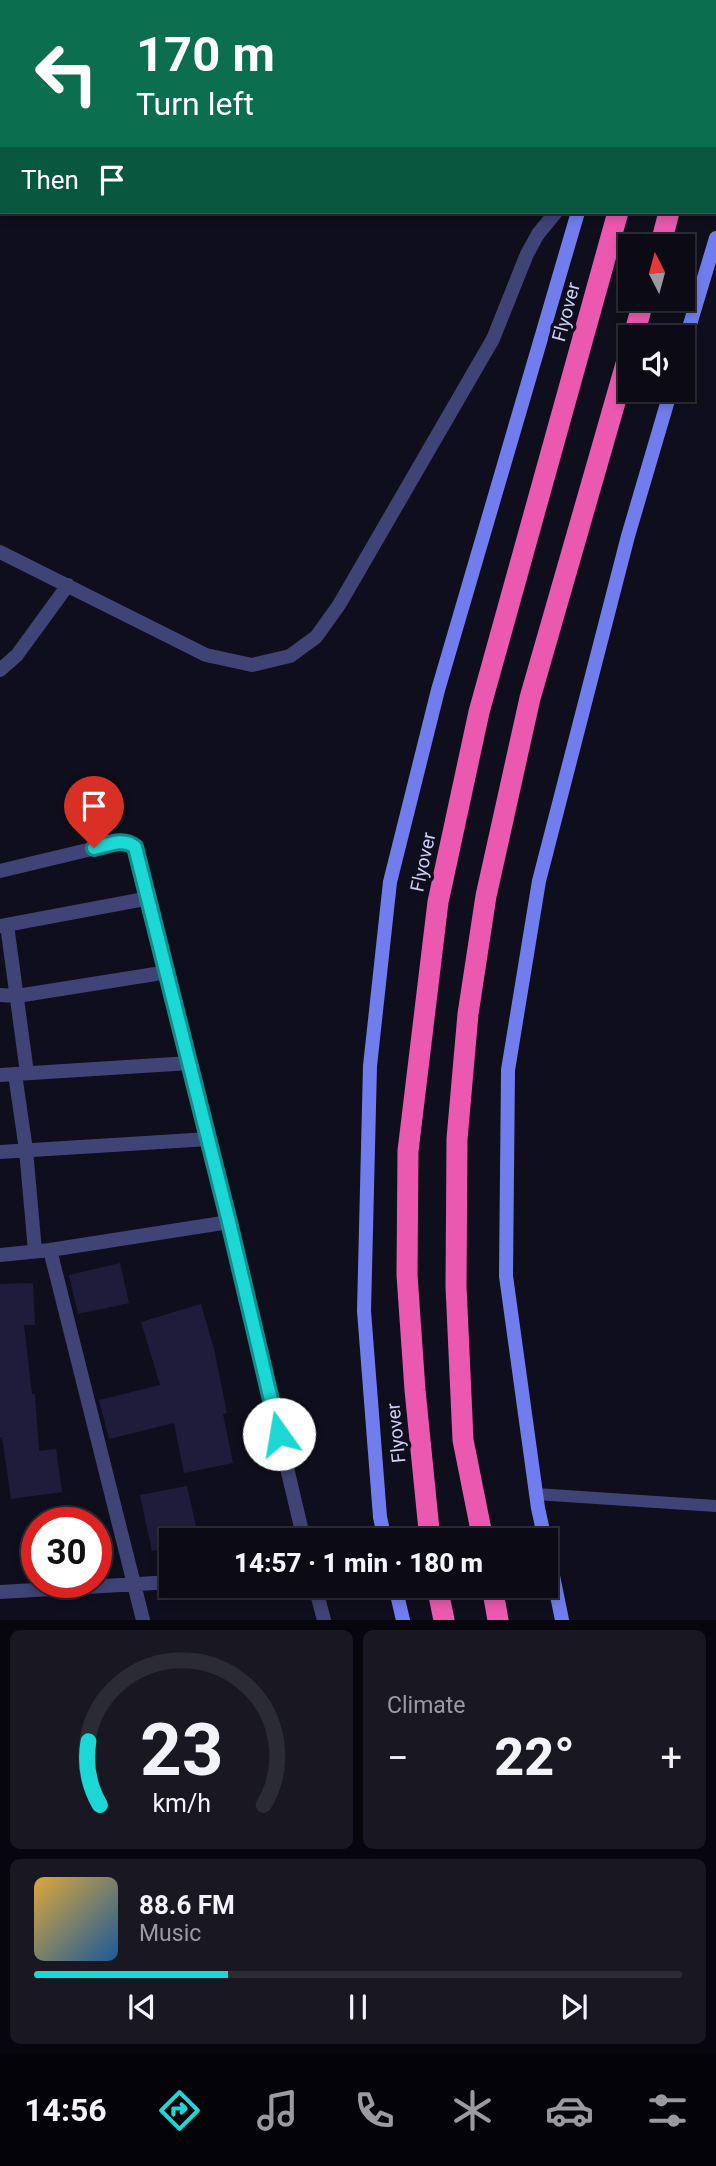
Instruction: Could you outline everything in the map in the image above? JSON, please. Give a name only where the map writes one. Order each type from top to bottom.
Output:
[{"type":"highway","name":"Flyover","points":[[429,1528],[407,1275],[408,1151],[438,902],[479,712],[617,214]]},
{"type":"highway","points":[[663,234],[668,214]]},
{"type":"highway","points":[[481,1528],[463,1440],[456,1286],[457,1139],[468,1014],[486,896],[530,698],[618,392]]},
{"type":"highway","points":[[439,1598],[444,1620]]},
{"type":"highway","points":[[494,1598],[498,1620]]},
{"type":"main road","points":[[382,1528],[364,1311],[370,1066],[390,883],[438,690],[577,214]]},
{"type":"main road","points":[[690,325],[716,238]]},
{"type":"main road","points":[[543,1528],[536,1494],[506,1276],[508,1070],[539,881],[628,536],[667,402]]},
{"type":"main road","points":[[398,1598],[403,1620]]},
{"type":"main road","points":[[558,1598],[562,1620]]},
{"type":"street","points":[[0,552],[206,655],[252,665],[290,656],[316,638],[339,605],[493,339],[527,254],[538,234],[554,214]]},
{"type":"street","points":[[0,670],[17,655],[68,586]]},
{"type":"street","points":[[0,871],[121,842],[129,842],[135,847],[209,1139],[301,1528]]},
{"type":"street","points":[[35,1251],[17,996],[4,926],[149,898]]},
{"type":"street","points":[[0,995],[17,996],[168,972]]},
{"type":"street","points":[[0,1075],[190,1063]]},
{"type":"street","points":[[0,1152],[209,1139]]},
{"type":"street","points":[[0,1255],[50,1250],[229,1222]]},
{"type":"street","points":[[50,1250],[143,1620]]},
{"type":"street","points":[[0,1592],[159,1583]]},
{"type":"street","points":[[318,1598],[324,1620]]},
{"type":"lane","points":[[536,1494],[716,1506]]},
{"type":"building","points":[[120,1263],[129,1303],[78,1314],[69,1275]]},
{"type":"building","points":[[33,1283],[35,1325],[24,1325],[32,1394],[35,1394],[39,1451],[56,1449],[62,1492],[11,1499],[0,1437],[0,1284]]},
{"type":"building","points":[[201,1304],[214,1349],[227,1413],[223,1414],[233,1463],[184,1473],[174,1423],[109,1439],[99,1400],[160,1385],[141,1322]]},
{"type":"building","points":[[187,1486],[196,1528],[159,1528],[159,1550],[152,1551],[140,1495]]},
{"type":"route","points":[[94,848],[121,842],[129,842],[135,847],[156,922],[279,1434]]}]
